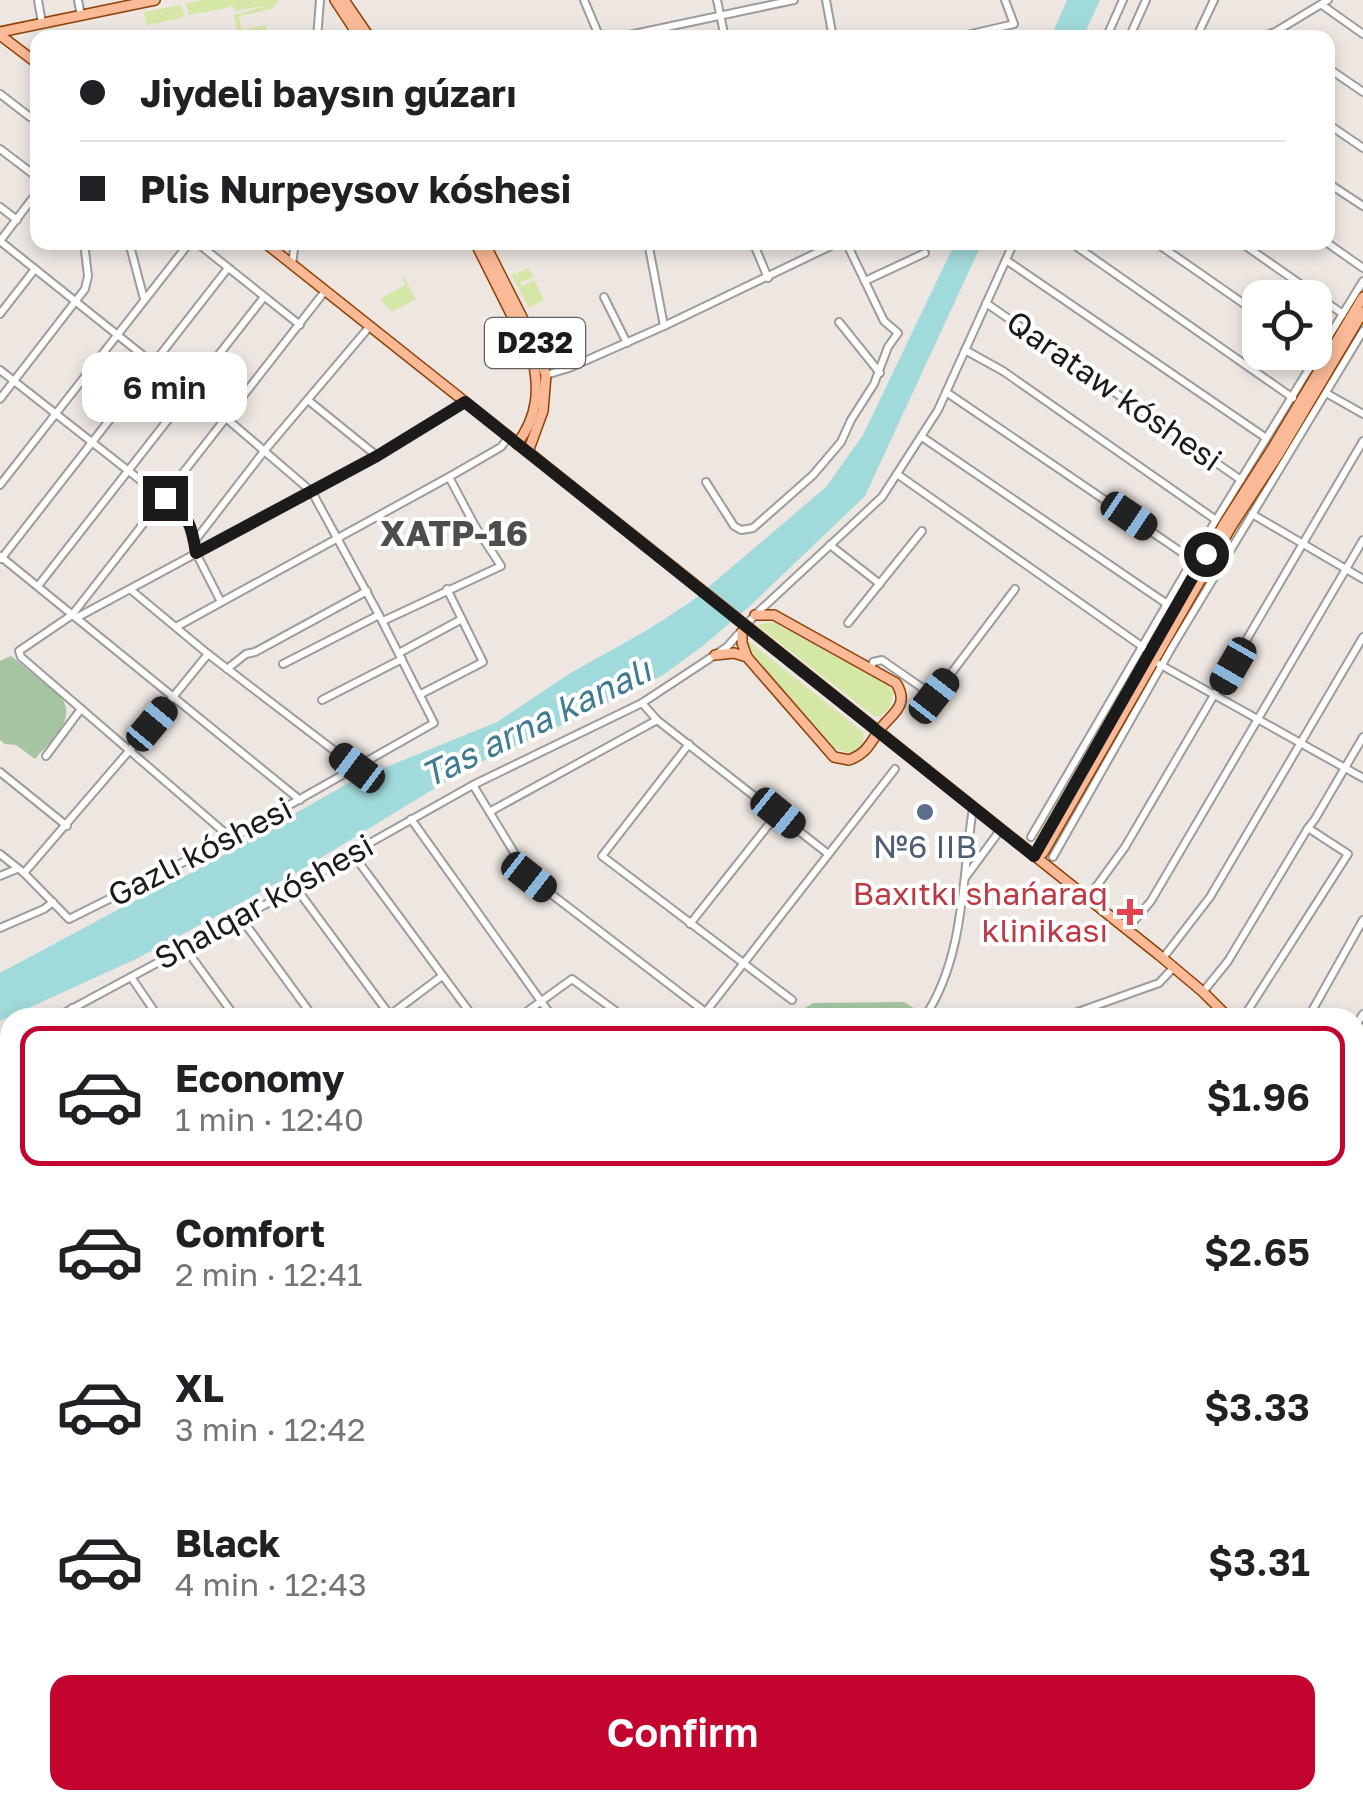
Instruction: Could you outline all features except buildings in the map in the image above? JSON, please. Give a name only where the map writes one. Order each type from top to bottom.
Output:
[{"type":"main road","points":[[0,34],[123,3],[155,0]]},
{"type":"main road","points":[[335,0],[355,30]]},
{"type":"main road","points":[[344,0],[365,30]]},
{"type":"main road","points":[[0,34],[30,58]]},
{"type":"main road","points":[[274,250],[465,402],[521,439],[528,452],[1163,958],[1218,1008]]},
{"type":"main road","name":"D232","points":[[479,250],[534,362],[534,416],[521,439]]},
{"type":"main road","name":"D232","points":[[488,250],[534,341],[546,375],[544,411],[521,439]]},
{"type":"main road","points":[[1037,858],[1224,524],[1363,298]]},
{"type":"main road","points":[[1152,656],[1363,312]]},
{"type":"main road","points":[[770,601],[774,615]]},
{"type":"main road","points":[[739,650],[834,756],[856,758],[896,711],[902,696],[896,683],[774,615],[755,614]]},
{"type":"main road","points":[[739,650],[742,632]]},
{"type":"main road","points":[[715,656],[739,650]]},
{"type":"street","points":[[38,0],[42,24]]},
{"type":"street","points":[[78,0],[81,16]]},
{"type":"street","points":[[317,30],[320,0]]},
{"type":"street","points":[[584,0],[597,30]]},
{"type":"street","points":[[716,0],[723,30]]},
{"type":"street","points":[[653,30],[794,0]]},
{"type":"street","points":[[826,0],[832,30]]},
{"type":"street","points":[[988,30],[1014,24],[1005,0]]},
{"type":"street","points":[[1110,30],[1123,0]]},
{"type":"street","points":[[1133,30],[1146,0]]},
{"type":"street","points":[[1200,30],[1214,0]]},
{"type":"street","points":[[1278,30],[1325,2],[1363,34]]},
{"type":"street","points":[[1335,73],[1363,92]]},
{"type":"street","points":[[0,94],[30,117]]},
{"type":"street","points":[[1335,129],[1363,148]]},
{"type":"street","points":[[0,148],[30,172]]},
{"type":"street","points":[[1335,187],[1363,206]]},
{"type":"street","points":[[30,202],[0,241],[227,419],[312,492],[422,694],[483,662],[448,589]]},
{"type":"street","points":[[0,207],[17,220]]},
{"type":"street","points":[[1335,248],[1363,268]]},
{"type":"street","points":[[0,399],[86,289],[85,250]]},
{"type":"street","points":[[131,250],[144,301]]},
{"type":"street","points":[[0,485],[186,250]]},
{"type":"street","points":[[204,250],[300,326]]},
{"type":"street","points":[[292,264],[294,250]]},
{"type":"street","points":[[650,250],[664,326]]},
{"type":"street","points":[[756,250],[768,278]]},
{"type":"street","points":[[546,375],[664,326],[826,250]]},
{"type":"street","points":[[706,482],[734,526],[741,530],[753,528],[813,474],[841,442],[898,333],[884,321],[848,250]]},
{"type":"street","points":[[742,632],[755,614],[882,497],[946,392],[1010,250]]},
{"type":"street","points":[[1081,250],[1293,398]]},
{"type":"street","points":[[1166,250],[1242,303]]},
{"type":"street","points":[[1251,250],[1343,314]]},
{"type":"street","points":[[865,281],[925,253]]},
{"type":"street","points":[[1006,260],[1266,438]]},
{"type":"street","points":[[228,268],[1,558],[300,800]]},
{"type":"street","points":[[0,314],[35,270]]},
{"type":"street","points":[[1332,330],[1363,280]]},
{"type":"street","points":[[74,616],[326,291]]},
{"type":"street","points":[[38,586],[264,297]]},
{"type":"street","points":[[604,297],[627,342]]},
{"type":"street","name":"Qarataw kóshesi","points":[[986,303],[1241,480]]},
{"type":"street","points":[[839,322],[880,373]]},
{"type":"street","points":[[194,542],[265,450],[370,326]]},
{"type":"street","points":[[1031,837],[1252,514],[1363,331]]},
{"type":"street","points":[[965,350],[1003,371],[1216,520]]},
{"type":"street","points":[[0,370],[186,516],[196,553],[221,602]]},
{"type":"street","points":[[1053,857],[1152,656],[1167,604],[1308,370]]},
{"type":"street","points":[[946,392],[1193,560]]},
{"type":"street","points":[[1326,392],[1363,414]]},
{"type":"street","points":[[309,400],[377,456]]},
{"type":"street","points":[[232,838],[19,651],[74,616],[131,590],[377,456],[465,402]]},
{"type":"street","points":[[922,436],[1167,604]]},
{"type":"street","points":[[176,627],[521,439]]},
{"type":"street","points":[[1088,898],[1124,847],[1215,696],[1363,441]]},
{"type":"street","points":[[897,474],[1152,656],[1215,696],[1363,778]]},
{"type":"street","points":[[283,664],[501,566],[449,478]]},
{"type":"street","points":[[1252,514],[1363,578]]},
{"type":"street","points":[[848,623],[922,531]]},
{"type":"street","points":[[1127,930],[1151,901],[1363,540]]},
{"type":"street","points":[[830,544],[880,584]]},
{"type":"street","points":[[871,668],[873,662],[882,660],[934,696],[1015,589]]},
{"type":"street","points":[[131,590],[357,768]]},
{"type":"street","points":[[227,669],[246,654],[367,591]]},
{"type":"street","points":[[322,700],[462,619]]},
{"type":"street","points":[[1163,958],[1210,898],[1363,637]]},
{"type":"street","points":[[0,876],[21,871],[67,826],[208,654]]},
{"type":"street","name":"Shalqar kóshesi","points":[[72,1008],[296,888],[473,784],[642,703],[715,656]]},
{"type":"street","name":"Gazlı kóshesi","points":[[53,902],[69,919],[232,838],[357,768],[434,723],[422,694]]},
{"type":"street","points":[[642,703],[657,720],[827,853]]},
{"type":"street","points":[[46,756],[81,709]]},
{"type":"street","points":[[491,811],[657,720]]},
{"type":"street","points":[[1203,992],[1228,961],[1363,737]]},
{"type":"street","points":[[689,744],[602,856],[792,1000]]},
{"type":"street","points":[[712,1008],[742,964],[895,769]]},
{"type":"street","points":[[0,772],[67,826]]},
{"type":"street","points":[[473,784],[529,877],[697,1008]]},
{"type":"street","points":[[930,1008],[945,980],[952,951],[973,807]]},
{"type":"street","points":[[690,924],[778,813]]},
{"type":"street","points":[[410,819],[546,1008]]},
{"type":"street","points":[[1252,1008],[1348,854],[1308,828]]},
{"type":"street","points":[[964,879],[1002,829]]},
{"type":"street","points":[[352,853],[466,1008]]},
{"type":"street","points":[[0,854],[53,902],[0,928]]},
{"type":"street","points":[[296,888],[384,1008]]},
{"type":"street","points":[[240,918],[307,1008]]},
{"type":"street","points":[[1314,1008],[1363,920]]},
{"type":"street","points":[[185,948],[229,1008]]},
{"type":"street","points":[[1089,1008],[1159,983],[1174,967]]},
{"type":"street","points":[[131,976],[153,1008]]},
{"type":"street","points":[[400,1008],[442,976]]},
{"type":"street","points":[[532,1008],[572,979],[611,1008]]},
{"type":"green space","points":[[279,0],[272,9],[239,16],[242,30],[237,30],[234,15],[272,4],[235,11],[232,5],[189,15],[186,3]]},
{"type":"green space","points":[[181,5],[182,18],[147,25],[144,12]]},
{"type":"green space","points":[[529,268],[533,277],[520,283],[522,286],[534,280],[544,300],[529,308],[511,274],[519,279],[517,273]]},
{"type":"green space","points":[[404,277],[416,299],[392,312],[382,298],[405,285]]},
{"type":"green space","points":[[1363,284],[1363,292],[1332,343],[1332,336]]},
{"type":"green space","points":[[1363,318],[1363,327],[1161,661],[1159,656]]},
{"type":"green space","points":[[1315,370],[1148,647],[1145,645],[1172,599]]},
{"type":"green space","points":[[774,623],[885,682],[894,692],[889,709],[874,716],[757,625]]},
{"type":"green space","points":[[746,639],[863,732],[859,747],[850,753],[835,749],[751,653]]},
{"type":"green space","points":[[1140,652],[1144,654],[1040,839],[1035,835]]},
{"type":"green space","points":[[11,656],[61,697],[65,706],[60,730],[35,759],[16,745],[0,740],[0,661]]},
{"type":"green space","points":[[1156,666],[1159,667],[1055,850],[1051,848]]},
{"type":"green space","points":[[904,1002],[914,1008],[805,1008],[813,1003]]},
{"type":"water","points":[[1067,0],[1100,0],[1086,30],[1054,30]]},
{"type":"water","name":"Tas arna kanalı","points":[[952,250],[979,250],[865,496],[705,644],[663,675],[468,768],[296,873],[138,958],[28,1008],[0,1008],[0,973],[193,872],[352,781],[497,722],[692,601],[826,487],[863,435]]},
{"type":"place","name":"№6 IIB","points":[[925,812]]},
{"type":"place","name":"Baxıtkı shańaraq klinikası","points":[[1130,912]]},
{"type":"district","name":"XATP-16","points":[[454,534]]},
{"type":"route","points":[[165,498],[186,516],[196,553],[377,456],[465,402],[1034,856],[1206,554]]}]
